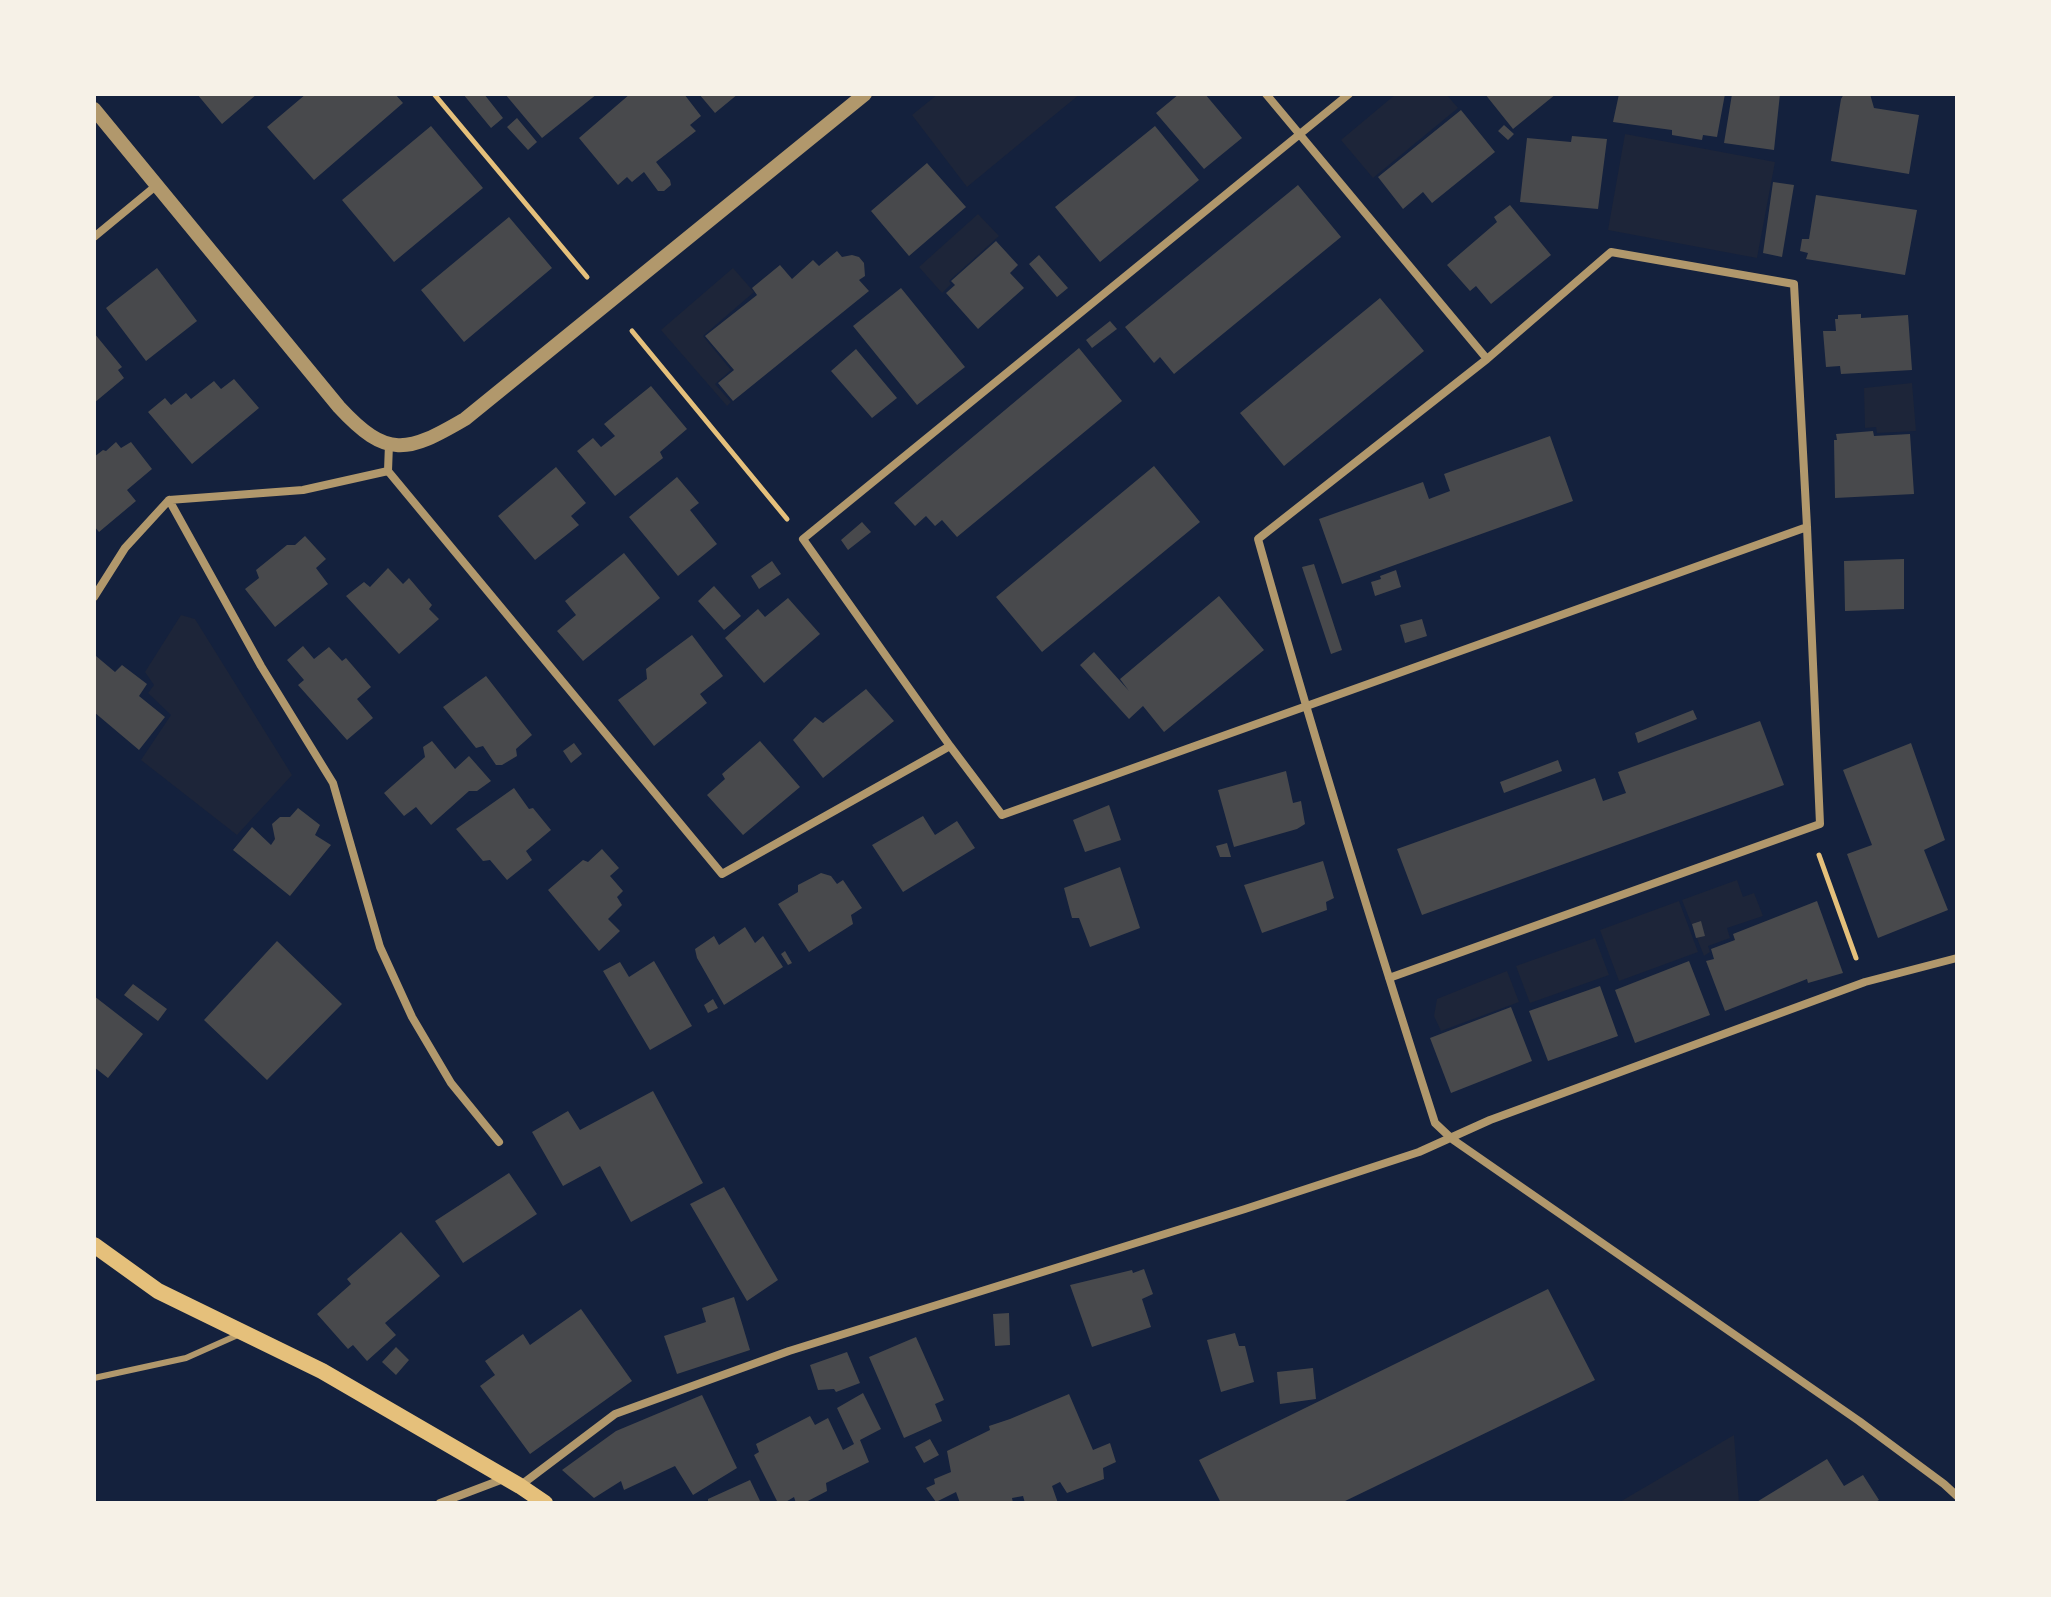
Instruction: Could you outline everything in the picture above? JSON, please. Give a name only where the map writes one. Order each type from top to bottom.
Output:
[{"type":"main road","points":[[94,1245],[158,1291],[322,1371],[545,1503]]},
{"type":"street","points":[[94,109],[357,427],[389,444],[409,446],[435,437],[465,419],[865,94]]},
{"type":"street","points":[[1266,94],[1487,359]]},
{"type":"street","points":[[1349,94],[803,539],[1002,815],[1807,527]]},
{"type":"street","points":[[94,237],[157,185]]},
{"type":"street","points":[[1389,978],[1820,824],[1794,284],[1611,252],[1487,359],[1258,539],[1305,707],[1389,978],[1435,1123],[1452,1139],[1859,1421],[1957,1496]]},
{"type":"street","points":[[389,444],[388,471],[722,874],[950,746]]},
{"type":"street","points":[[94,597],[125,548],[169,500],[303,490],[388,471]]},
{"type":"street","points":[[169,500],[261,666],[333,783],[380,947],[412,1017],[451,1083],[499,1142]]},
{"type":"street","points":[[440,1503],[513,1482],[615,1414],[789,1351],[1419,1152],[1490,1120],[1865,982],[1957,958]]},
{"type":"lane","points":[[94,1378],[186,1358],[243,1333]]},
{"type":"path","points":[[434,94],[587,277]]},
{"type":"path","points":[[632,331],[803,539]]},
{"type":"path","points":[[1810,828],[1865,982]]},
{"type":"shaded area","points":[[938,94],[1080,94],[967,187],[912,115]]},
{"type":"shaded area","points":[[1396,94],[1446,94],[1458,108],[1373,178],[1341,140]]},
{"type":"shaded area","points":[[1625,134],[1775,162],[1757,258],[1608,230]]},
{"type":"shaded area","points":[[978,214],[999,236],[949,281],[951,284],[942,293],[919,267]]},
{"type":"shaded area","points":[[733,268],[754,292],[703,336],[731,370],[715,384],[731,402],[727,406],[661,330]]},
{"type":"shaded area","points":[[1912,383],[1916,431],[1877,433],[1876,427],[1865,428],[1864,388]]},
{"type":"shaded area","points":[[181,615],[195,619],[292,775],[237,835],[141,760],[171,715],[148,693],[154,685],[145,672]]},
{"type":"shaded area","points":[[1737,880],[1743,897],[1754,893],[1763,916],[1727,928],[1730,938],[1708,946],[1710,952],[1704,956],[1682,900]]},
{"type":"shaded area","points":[[1679,901],[1698,952],[1619,981],[1600,930]]},
{"type":"shaded area","points":[[1595,938],[1609,975],[1530,1003],[1516,966]]},
{"type":"shaded area","points":[[1507,971],[1519,1002],[1441,1031],[1434,1016],[1437,999]]},
{"type":"shaded area","points":[[1734,1435],[1739,1503],[1618,1503]]},
{"type":"building","points":[[197,94],[257,94],[222,124]]},
{"type":"building","points":[[306,94],[395,94],[403,103],[314,180],[267,127]]},
{"type":"building","points":[[463,94],[484,94],[503,118],[491,128]]},
{"type":"building","points":[[505,94],[597,94],[542,138]]},
{"type":"building","points":[[630,94],[684,94],[701,116],[690,125],[696,131],[656,162],[670,180],[671,185],[664,191],[658,191],[644,172],[632,182],[627,177],[618,185],[579,138]]},
{"type":"building","points":[[699,94],[738,94],[715,113]]},
{"type":"building","points":[[1179,94],[1205,94],[1242,138],[1204,169],[1156,113]]},
{"type":"building","points":[[1485,94],[1556,94],[1513,129]]},
{"type":"building","points":[[1619,94],[1725,94],[1717,137],[1703,135],[1702,140],[1672,135],[1672,130],[1613,122]]},
{"type":"building","points":[[1732,94],[1780,94],[1774,150],[1724,143]]},
{"type":"building","points":[[1844,94],[1870,94],[1874,108],[1919,115],[1909,174],[1831,161]]},
{"type":"building","points":[[1461,110],[1495,152],[1432,203],[1423,192],[1403,209],[1378,177]]},
{"type":"building","points":[[517,118],[537,142],[528,150],[507,127]]},
{"type":"building","points":[[1504,125],[1514,134],[1508,140],[1498,131]]},
{"type":"building","points":[[431,126],[483,188],[394,262],[342,200]]},
{"type":"building","points":[[1155,126],[1199,180],[1100,262],[1055,207]]},
{"type":"building","points":[[1572,136],[1607,139],[1598,209],[1520,202],[1527,138],[1571,142]]},
{"type":"building","points":[[927,163],[966,207],[909,256],[871,211]]},
{"type":"building","points":[[1773,182],[1794,185],[1782,257],[1763,253]]},
{"type":"building","points":[[1298,185],[1341,237],[1174,374],[1160,357],[1154,363],[1125,327]]},
{"type":"building","points":[[1816,195],[1917,210],[1905,275],[1806,259],[1808,253],[1800,251],[1802,239],[1809,239]]},
{"type":"building","points":[[1510,205],[1551,255],[1491,304],[1476,286],[1470,291],[1447,265],[1497,222],[1494,217]]},
{"type":"building","points":[[509,217],[552,268],[464,342],[421,290]]},
{"type":"building","points":[[996,241],[1018,265],[1010,273],[1024,288],[978,329],[946,293],[955,285],[951,281]]},
{"type":"building","points":[[837,251],[842,257],[859,257],[864,263],[865,276],[859,280],[869,291],[733,401],[718,383],[734,370],[705,336],[757,295],[752,288],[780,265],[792,279],[813,260],[819,266]]},
{"type":"building","points":[[1039,255],[1068,288],[1057,297],[1029,264]]},
{"type":"building","points":[[157,268],[197,321],[146,361],[106,308]]},
{"type":"building","points":[[901,288],[965,367],[917,405],[853,326]]},
{"type":"building","points":[[1380,298],[1424,351],[1284,466],[1240,413]]},
{"type":"building","points":[[1861,314],[1861,318],[1908,315],[1912,370],[1841,374],[1840,366],[1826,367],[1823,331],[1836,331],[1835,319],[1838,315]]},
{"type":"building","points":[[1110,321],[1117,329],[1092,348],[1086,340]]},
{"type":"building","points":[[94,333],[122,367],[118,370],[124,378],[94,403]]},
{"type":"building","points":[[1079,348],[1122,401],[957,537],[942,520],[935,526],[926,516],[915,526],[894,503]]},
{"type":"building","points":[[856,349],[897,398],[872,418],[831,371]]},
{"type":"building","points":[[234,379],[259,408],[192,464],[148,412],[165,398],[171,405],[186,393],[191,399],[214,381],[221,389]]},
{"type":"building","points":[[651,386],[687,429],[660,452],[663,458],[615,496],[577,451],[593,438],[601,447],[615,436],[604,424]]},
{"type":"building","points":[[1873,431],[1874,436],[1910,434],[1914,494],[1835,498],[1836,434]]},
{"type":"building","points":[[1550,436],[1573,501],[1342,584],[1319,519],[1423,482],[1429,499],[1450,491],[1444,474]]},
{"type":"building","points":[[116,442],[121,448],[131,442],[152,469],[127,490],[136,501],[99,532],[94,526],[94,457]]},
{"type":"building","points":[[1154,466],[1200,522],[1042,652],[996,597]]},
{"type":"building","points":[[556,467],[586,503],[571,516],[579,525],[535,560],[498,516]]},
{"type":"building","points":[[677,477],[699,503],[690,510],[717,544],[678,576],[629,517]]},
{"type":"building","points":[[862,522],[871,532],[848,550],[841,540]]},
{"type":"building","points":[[305,536],[326,559],[316,568],[328,584],[275,627],[245,589],[259,578],[256,570],[287,545],[295,545]]},
{"type":"building","points":[[624,553],[660,598],[583,661],[557,631],[576,615],[565,601]]},
{"type":"building","points":[[1904,559],[1904,609],[1845,611],[1844,561]]},
{"type":"building","points":[[772,561],[781,574],[759,589],[751,576]]},
{"type":"building","points":[[1314,564],[1342,650],[1331,654],[1302,567]]},
{"type":"building","points":[[388,568],[403,584],[409,578],[432,605],[429,609],[439,619],[399,654],[346,596],[364,582],[370,587]]},
{"type":"building","points":[[1396,570],[1401,587],[1375,596],[1371,582]]},
{"type":"building","points":[[714,586],[741,616],[724,630],[698,601]]},
{"type":"building","points":[[1219,596],[1264,650],[1164,732],[1143,706],[1129,719],[1080,665],[1094,652],[1129,691],[1120,679]]},
{"type":"building","points":[[788,598],[820,634],[764,683],[725,638],[758,609],[765,617]]},
{"type":"building","points":[[1422,619],[1427,636],[1405,643],[1400,625]]},
{"type":"building","points":[[692,635],[723,676],[700,694],[707,703],[654,746],[618,700],[647,679],[646,669]]},
{"type":"building","points":[[303,646],[314,659],[329,647],[342,661],[346,658],[371,687],[357,699],[373,718],[347,740],[298,685],[304,680],[287,660]]},
{"type":"building","points":[[96,656],[115,672],[122,665],[147,684],[139,696],[165,717],[139,750],[94,712]]},
{"type":"building","points":[[486,676],[532,735],[516,749],[517,756],[502,765],[496,765],[483,746],[476,748],[443,707]]},
{"type":"building","points":[[866,689],[894,721],[823,778],[793,740],[815,717],[823,723]]},
{"type":"building","points":[[1693,710],[1697,719],[1638,743],[1635,733]]},
{"type":"building","points":[[1760,721],[1784,785],[1422,915],[1397,849],[1595,778],[1603,801],[1626,793],[1618,772]]},
{"type":"building","points":[[432,741],[455,769],[469,756],[491,781],[477,791],[469,791],[431,825],[416,807],[404,816],[384,793],[425,757],[423,747]]},
{"type":"building","points":[[760,741],[800,787],[743,835],[707,795],[725,779],[722,774]]},
{"type":"building","points":[[574,743],[582,754],[571,763],[563,751]]},
{"type":"building","points":[[1911,743],[1945,840],[1924,850],[1948,910],[1878,938],[1847,854],[1872,845],[1843,770]]},
{"type":"building","points":[[1558,760],[1562,771],[1504,793],[1500,782]]},
{"type":"building","points":[[1286,771],[1293,803],[1301,801],[1305,824],[1234,847],[1218,790]]},
{"type":"building","points":[[514,788],[529,809],[533,808],[551,830],[526,851],[532,860],[507,880],[490,860],[483,861],[456,829]]},
{"type":"building","points":[[1109,805],[1121,840],[1085,852],[1073,820]]},
{"type":"building","points":[[298,808],[320,825],[315,835],[331,845],[290,896],[233,850],[252,827],[271,845],[275,839],[272,824],[280,817],[290,817]]},
{"type":"building","points":[[923,816],[935,835],[957,821],[975,848],[903,892],[872,845]]},
{"type":"building","points":[[1227,843],[1231,857],[1220,857],[1216,846]]},
{"type":"building","points":[[602,849],[619,868],[610,876],[623,891],[617,897],[622,905],[608,919],[620,931],[599,951],[548,890],[583,860],[588,862]]},
{"type":"building","points":[[1323,861],[1334,898],[1326,902],[1327,910],[1262,933],[1244,885]]},
{"type":"building","points":[[1120,867],[1140,928],[1090,947],[1079,918],[1072,918],[1064,888]]},
{"type":"building","points":[[821,873],[831,876],[837,884],[843,880],[862,908],[851,915],[853,924],[809,952],[778,904],[798,892],[798,885]]},
{"type":"building","points":[[1817,901],[1843,973],[1808,983],[1807,979],[1725,1011],[1706,961],[1714,959],[1711,949],[1735,940],[1733,934]]},
{"type":"building","points":[[1701,921],[1705,936],[1696,938],[1692,924]]},
{"type":"building","points":[[745,927],[755,943],[763,936],[783,967],[724,1005],[695,949],[714,936],[719,945]]},
{"type":"building","points":[[277,941],[342,1004],[267,1080],[204,1020]]},
{"type":"building","points":[[785,951],[792,963],[788,965],[781,954]]},
{"type":"building","points":[[654,961],[692,1026],[650,1050],[603,971],[620,962],[629,977]]},
{"type":"building","points":[[1689,961],[1710,1015],[1635,1043],[1615,990]]},
{"type":"building","points":[[133,984],[167,1009],[158,1021],[124,995]]},
{"type":"building","points":[[1600,986],[1618,1036],[1548,1061],[1529,1011]]},
{"type":"building","points":[[94,996],[143,1034],[108,1078],[94,1067]]},
{"type":"building","points":[[713,999],[718,1008],[708,1013],[704,1005]]},
{"type":"building","points":[[1511,1007],[1532,1061],[1451,1093],[1430,1038]]},
{"type":"building","points":[[653,1091],[703,1183],[631,1222],[600,1166],[563,1186],[532,1132],[568,1111],[580,1130]]},
{"type":"building","points":[[509,1173],[537,1214],[463,1263],[435,1221]]},
{"type":"building","points":[[724,1187],[778,1280],[747,1301],[690,1204]]},
{"type":"building","points":[[401,1232],[440,1276],[385,1323],[396,1335],[367,1361],[353,1345],[348,1349],[317,1314],[351,1284],[347,1279]]},
{"type":"building","points":[[1144,1269],[1153,1294],[1142,1299],[1151,1327],[1092,1347],[1070,1285]]},
{"type":"building","points":[[1548,1289],[1595,1380],[1341,1503],[1221,1503],[1199,1460]]},
{"type":"building","points":[[734,1297],[750,1350],[677,1374],[664,1336],[706,1322],[702,1308]]},
{"type":"building","points":[[581,1309],[632,1381],[530,1454],[480,1386],[495,1375],[485,1361],[523,1334],[530,1345]]},
{"type":"building","points":[[1009,1313],[1010,1345],[995,1346],[993,1314]]},
{"type":"building","points":[[1235,1333],[1239,1346],[1245,1346],[1254,1382],[1221,1392],[1207,1340]]},
{"type":"building","points":[[916,1337],[944,1400],[935,1404],[942,1421],[904,1438],[869,1357]]},
{"type":"building","points":[[396,1347],[409,1360],[396,1375],[382,1362]]},
{"type":"building","points":[[847,1352],[860,1383],[836,1392],[834,1389],[818,1390],[810,1365]]},
{"type":"building","points":[[1313,1368],[1316,1399],[1280,1404],[1277,1372]]},
{"type":"building","points":[[863,1393],[881,1429],[860,1440],[869,1462],[826,1483],[827,1491],[804,1503],[796,1503],[794,1497],[778,1503],[754,1455],[759,1452],[756,1444],[810,1416],[815,1425],[828,1418],[843,1450],[854,1444],[837,1408]]},
{"type":"building","points":[[1069,1394],[1093,1450],[1110,1443],[1116,1462],[1103,1468],[1104,1479],[1067,1493],[1060,1482],[1052,1486],[1058,1503],[1025,1503],[1023,1496],[1012,1498],[1013,1503],[960,1503],[956,1492],[936,1502],[926,1488],[935,1484],[934,1479],[951,1472],[947,1451],[990,1430],[989,1426]]},
{"type":"building","points":[[702,1395],[737,1468],[693,1495],[675,1466],[624,1490],[621,1481],[594,1498],[562,1470],[616,1431]]},
{"type":"building","points":[[930,1439],[939,1455],[924,1463],[915,1447]]},
{"type":"building","points":[[1827,1459],[1844,1486],[1863,1475],[1879,1500],[1874,1503],[1755,1503]]},
{"type":"building","points":[[750,1480],[761,1503],[708,1503],[708,1499]]}]
